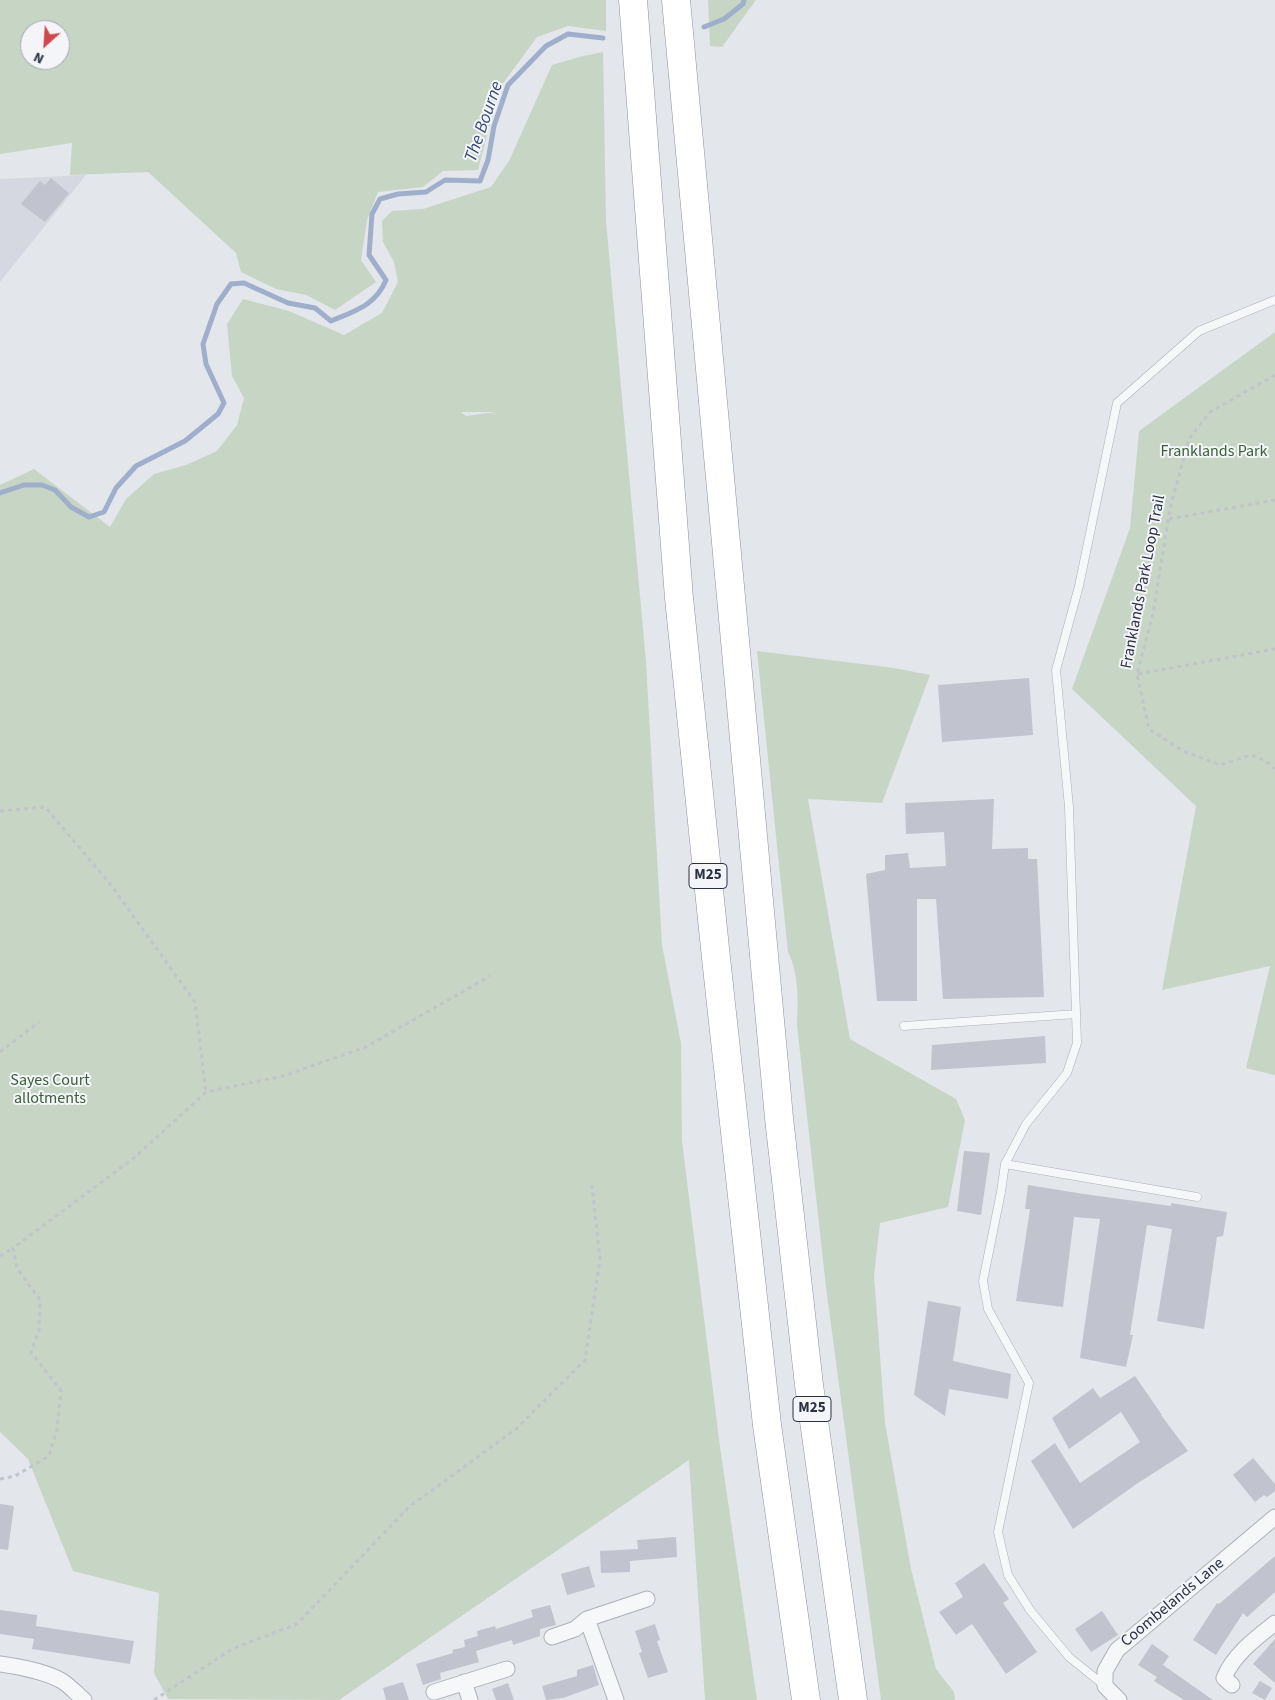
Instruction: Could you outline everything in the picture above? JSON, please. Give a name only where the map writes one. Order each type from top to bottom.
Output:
[{"type":"highway","name":"M25","points":[[676,3],[779,1118],[809,1386],[853,1700]]},
{"type":"highway","name":"M25","points":[[633,4],[679,598],[716,958],[768,1425],[806,1700]]},
{"type":"street","name":"Coombelands Lane","points":[[1105,1686],[1104,1671],[1117,1650],[1275,1516]]},
{"type":"street","points":[[552,1637],[575,1629],[587,1620],[647,1599]]},
{"type":"street","points":[[587,1620],[616,1700]]},
{"type":"street","points":[[1232,1685],[1224,1678],[1228,1668],[1250,1643],[1275,1623]]},
{"type":"street","points":[[0,1664],[48,1675],[64,1682],[84,1700]]},
{"type":"street","points":[[434,1692],[507,1668]]},
{"type":"street","points":[[464,1682],[470,1700]]},
{"type":"street","points":[[1105,1686],[1119,1700]]},
{"type":"lane","points":[[1105,1686],[1069,1657],[1030,1610],[1008,1575],[998,1532],[1029,1383],[988,1309],[983,1282],[1005,1164],[1026,1124],[1067,1073],[1077,1043],[1069,807],[1056,670],[1079,586],[1117,403],[1199,331],[1275,300]]},
{"type":"lane","points":[[904,1026],[1076,1014]]},
{"type":"lane","points":[[1005,1164],[1197,1197]]},
{"type":"path","name":"Franklands Park Loop Trail","points":[[1275,375],[1210,412],[1189,439],[1169,519],[1153,614],[1138,674],[1149,729],[1183,751],[1220,765],[1251,755],[1266,761],[1275,769]]},
{"type":"path","points":[[1169,519],[1275,500]]},
{"type":"path","points":[[1138,674],[1275,649]]},
{"type":"path","points":[[0,811],[45,807],[111,885],[195,1002],[206,1092]]},
{"type":"path","points":[[0,1256],[134,1158],[206,1092],[284,1076],[366,1047],[490,976]]},
{"type":"path","points":[[0,1052],[39,1022]]},
{"type":"path","points":[[154,1700],[232,1649],[297,1624],[409,1507],[516,1429],[585,1360],[600,1259],[592,1185]]},
{"type":"path","points":[[0,1479],[15,1476],[50,1456],[58,1428],[62,1391],[31,1352],[39,1330],[40,1300],[17,1268],[13,1248]]},
{"type":"shaded area","points":[[86,175],[3,278],[0,282],[0,179]]},
{"type":"green space","points":[[0,0],[606,0],[606,31],[568,26],[537,37],[499,89],[478,170],[443,171],[423,187],[378,192],[367,220],[361,260],[376,282],[335,310],[306,295],[276,289],[241,272],[236,253],[148,172],[70,175],[72,143],[0,154]]},
{"type":"green space","points":[[708,0],[756,0],[722,47],[710,46]]},
{"type":"green space","name":"Sayes Court allotments","points":[[603,52],[606,221],[646,662],[662,945],[681,1043],[682,1141],[720,1447],[757,1700],[705,1700],[689,1460],[339,1700],[168,1699],[154,1673],[159,1593],[73,1571],[28,1459],[0,1432],[0,485],[34,469],[110,527],[126,499],[154,474],[186,465],[217,451],[237,425],[244,398],[232,376],[227,324],[243,299],[289,311],[344,335],[382,313],[398,282],[394,262],[383,242],[382,221],[392,211],[423,209],[491,187],[509,161],[552,65]],"holes":[[[461,412],[496,412],[466,416]]]},
{"type":"green space","name":"Franklands Park","points":[[1275,332],[1275,1075],[1246,1068],[1270,966],[1162,990],[1196,806],[1072,689],[1130,528],[1139,431]]},
{"type":"green space","points":[[757,651],[894,668],[930,675],[882,803],[808,799],[850,1039],[956,1099],[965,1120],[948,1207],[880,1223],[874,1275],[885,1423],[911,1569],[936,1669],[954,1692],[955,1700],[881,1700],[826,1287],[797,1025],[797,987],[792,960],[788,952]]},
{"type":"building","points":[[51,178],[69,193],[45,222],[21,204],[40,181],[45,185]]},
{"type":"building","points":[[1029,678],[1033,735],[942,742],[938,685]]},
{"type":"building","points":[[994,799],[992,849],[1028,848],[1028,859],[1037,859],[1044,997],[943,999],[936,899],[917,899],[917,1001],[877,1001],[866,874],[885,870],[885,855],[908,853],[910,868],[946,866],[944,832],[906,834],[905,803]]},
{"type":"building","points":[[1045,1036],[1046,1063],[931,1070],[932,1045]]},
{"type":"building","points":[[964,1151],[990,1153],[981,1215],[957,1211]]},
{"type":"building","points":[[1028,1185],[1171,1206],[1171,1203],[1227,1212],[1223,1236],[1217,1237],[1204,1329],[1157,1321],[1172,1229],[1147,1225],[1130,1335],[1133,1335],[1126,1367],[1080,1358],[1100,1219],[1074,1217],[1063,1307],[1016,1301],[1030,1209],[1025,1209]]},
{"type":"building","points":[[928,1301],[961,1307],[953,1361],[1011,1374],[1008,1399],[949,1389],[945,1416],[914,1395]]},
{"type":"building","points":[[1135,1376],[1188,1451],[1138,1483],[1073,1529],[1031,1461],[1055,1443],[1080,1483],[1140,1442],[1121,1412],[1069,1449],[1052,1418],[1093,1388],[1100,1398]]},
{"type":"building","points":[[1253,1458],[1275,1484],[1275,1491],[1267,1497],[1264,1495],[1255,1502],[1233,1475]]},
{"type":"building","points":[[0,1504],[14,1506],[8,1550],[0,1549]]},
{"type":"building","points":[[676,1537],[677,1557],[630,1561],[630,1572],[601,1573],[600,1551],[638,1549],[637,1540]]},
{"type":"building","points":[[1275,1556],[1275,1592],[1247,1617],[1243,1613],[1216,1655],[1193,1640],[1217,1603],[1219,1604]]},
{"type":"building","points":[[984,1563],[1009,1599],[1003,1603],[1037,1652],[1006,1674],[972,1624],[956,1635],[939,1612],[963,1597],[955,1583]]},
{"type":"building","points":[[589,1566],[595,1587],[567,1595],[561,1574]]},
{"type":"building","points":[[550,1605],[556,1625],[540,1629],[540,1636],[513,1645],[512,1640],[476,1651],[479,1662],[440,1673],[441,1679],[423,1685],[416,1664],[453,1653],[452,1650],[465,1647],[464,1640],[478,1636],[477,1631],[495,1626],[496,1629],[533,1617],[531,1610]]},
{"type":"building","points":[[0,1610],[37,1615],[36,1626],[134,1641],[130,1664],[32,1649],[34,1639],[0,1634]]},
{"type":"building","points":[[1102,1611],[1118,1635],[1091,1652],[1075,1629]]},
{"type":"building","points":[[655,1624],[660,1640],[657,1641],[668,1672],[648,1678],[639,1653],[642,1652],[635,1631]]},
{"type":"building","points":[[1275,1639],[1275,1683],[1253,1664]]},
{"type":"building","points":[[1152,1644],[1169,1656],[1163,1665],[1213,1700],[1184,1700],[1154,1681],[1157,1677],[1138,1665]]},
{"type":"building","points":[[593,1665],[599,1685],[563,1698],[546,1700],[542,1686],[577,1676],[577,1670]]},
{"type":"building","points":[[1260,1681],[1272,1688],[1265,1700],[1252,1693]]},
{"type":"building","points":[[403,1682],[409,1700],[386,1700],[383,1688]]},
{"type":"building","points":[[508,1683],[514,1700],[496,1700],[492,1689]]},
{"type":"waterway","name":"The Bourne","points":[[704,27],[724,19],[743,4],[744,0]]},
{"type":"waterway","name":"The Bourne","points":[[0,493],[24,485],[42,485],[55,490],[71,507],[89,517],[104,512],[116,488],[136,466],[185,441],[218,414],[224,403],[206,364],[203,344],[217,304],[231,284],[244,283],[288,303],[315,308],[331,321],[364,306],[377,296],[386,280],[369,255],[372,214],[380,199],[398,194],[426,192],[445,180],[480,181],[488,160],[494,126],[508,85],[546,46],[568,34],[603,38]]}]
